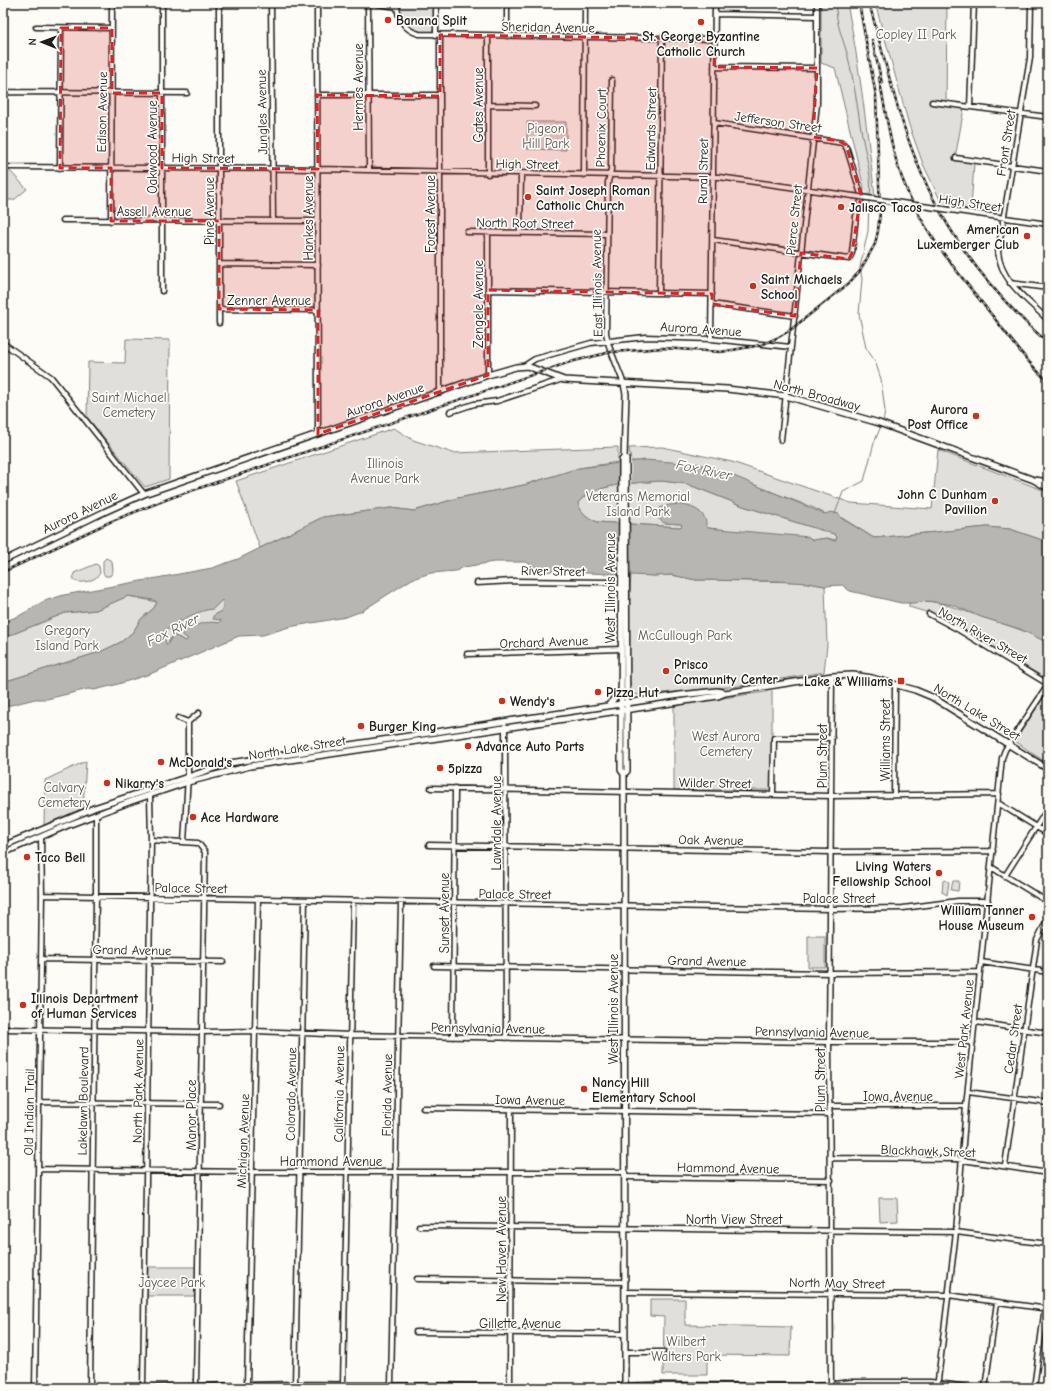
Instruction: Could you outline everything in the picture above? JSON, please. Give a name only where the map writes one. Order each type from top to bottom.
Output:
[{"type":"main road","name":"Aurora Avenue","points":[[3,561],[144,494],[440,392],[524,366]]},
{"type":"main road","name":"North Broadway","points":[[524,366],[537,368],[560,380],[727,389],[786,396],[879,423],[1034,480],[1048,488]]},
{"type":"main road","name":"East Illinois Avenue","points":[[624,384],[626,394],[624,458]]},
{"type":"main road","name":"West Illinois Avenue","points":[[624,458],[622,460],[624,486],[624,589],[628,710],[627,771],[624,774]]},
{"type":"main road","name":"North Broadway","points":[[1034,480],[1048,482]]},
{"type":"main road","name":"West Illinois Avenue","points":[[624,589],[621,648],[621,770],[624,774],[625,1387]]},
{"type":"main road","name":"North Lake Street","points":[[3,853],[96,815],[188,782],[250,766],[621,712],[718,696],[725,693],[832,676],[862,676],[915,690],[939,701],[1048,768]]},
{"type":"main road","points":[[608,706],[621,689]]},
{"type":"main road","name":"North Lake Street","points":[[3,846],[94,808],[230,763],[699,692],[716,691],[725,693]]},
{"type":"street","points":[[4,3],[4,167]]},
{"type":"street","name":"Edison Avenue","points":[[111,221],[112,3]]},
{"type":"street","name":"Oakwood Avenue","points":[[162,3],[162,291]]},
{"type":"street","name":"Pine Avenue","points":[[219,3],[219,323]]},
{"type":"street","name":"Jungles Avenue","points":[[271,3],[273,221]]},
{"type":"street","name":"Hankes Avenue","points":[[317,3],[318,434]]},
{"type":"street","name":"Hermes Avenue","points":[[368,3],[369,170]]},
{"type":"street","points":[[372,3],[397,5]]},
{"type":"street","name":"Forest Avenue","points":[[436,3],[440,96],[440,392]]},
{"type":"street","points":[[507,3],[507,36]]},
{"type":"street","points":[[584,175],[585,3]]},
{"type":"street","name":"Rural Street","points":[[711,339],[715,3]]},
{"type":"street","name":"Pierce Street","points":[[781,440],[817,104],[817,3]]},
{"type":"street","points":[[970,107],[974,3]]},
{"type":"street","name":"Front Street","points":[[1031,3],[1030,58],[1012,166],[999,259],[1004,275],[1010,283],[1048,320]]},
{"type":"street","name":"Sheridan Avenue","points":[[397,5],[401,20],[408,29],[419,34],[715,39]]},
{"type":"street","points":[[715,14],[817,16]]},
{"type":"street","points":[[36,27],[112,28]]},
{"type":"street","points":[[60,168],[61,28]]},
{"type":"street","name":"Gates Avenue","points":[[488,36],[488,174]]},
{"type":"street","name":"Edwards Street","points":[[659,292],[662,39]]},
{"type":"street","points":[[714,67],[817,68]]},
{"type":"street","name":"Phoenix Court","points":[[609,176],[612,80]]},
{"type":"street","points":[[4,92],[187,93]]},
{"type":"street","points":[[317,95],[440,96]]},
{"type":"street","points":[[932,102],[1048,118]]},
{"type":"street","points":[[488,105],[535,106]]},
{"type":"street","name":"Jefferson Street","points":[[714,123],[840,141],[846,145],[862,198],[856,216],[852,253],[849,259],[801,253]]},
{"type":"street","points":[[956,158],[1048,171]]},
{"type":"street","name":"High Street","points":[[4,167],[318,169],[488,174],[713,177],[1048,224]]},
{"type":"street","points":[[520,232],[521,174]]},
{"type":"street","name":"East Illinois Avenue","points":[[609,176],[606,292],[608,340],[624,384]]},
{"type":"street","name":"Assell Avenue","points":[[63,220],[318,222]]},
{"type":"street","name":"North Root Street","points":[[467,232],[607,234]]},
{"type":"street","name":"Zengele Avenue","points":[[488,232],[488,376]]},
{"type":"street","points":[[713,240],[801,253]]},
{"type":"street","points":[[219,264],[318,266]]},
{"type":"street","points":[[1010,283],[1048,288]]},
{"type":"street","points":[[488,290],[712,294]]},
{"type":"street","points":[[712,304],[795,316]]},
{"type":"street","name":"Zenner Avenue","points":[[219,309],[318,310]]},
{"type":"street","name":"Aurora Avenue","points":[[524,366],[535,359],[608,340],[645,337],[711,339],[791,347]]},
{"type":"street","points":[[3,343],[50,378],[144,494]]},
{"type":"street","name":"North Broadway","points":[[450,412],[474,404],[497,401],[560,380]]},
{"type":"street","name":"River Street","points":[[477,583],[513,581],[608,582],[624,589]]},
{"type":"street","name":"North River Street","points":[[929,614],[959,630],[1048,685]]},
{"type":"street","name":"Orchard Avenue","points":[[467,654],[621,648]]},
{"type":"street","name":"Plum Street","points":[[830,1386],[831,1180],[829,1042],[832,676]]},
{"type":"street","name":"Williams Street","points":[[894,795],[895,684]]},
{"type":"street","name":"West Park Avenue","points":[[937,1386],[956,1232],[966,1106],[1002,758],[1009,744],[1048,685]]},
{"type":"street","points":[[188,722],[199,713]]},
{"type":"street","points":[[178,718],[188,722]]},
{"type":"street","name":"Lawndale Avenue","points":[[505,721],[507,967],[506,1038]]},
{"type":"street","points":[[151,840],[184,842],[188,782],[188,722]]},
{"type":"street","points":[[773,794],[774,738],[832,738]]},
{"type":"street","name":"Wilder Street","points":[[431,788],[832,796],[999,794]]},
{"type":"street","name":"Sunset Avenue","points":[[453,1037],[455,966],[453,903],[455,788]]},
{"type":"street","name":"North Park Avenue","points":[[143,1387],[148,1104],[151,840],[150,796]]},
{"type":"street","points":[[998,803],[1048,834]]},
{"type":"street","points":[[1005,876],[1048,808]]},
{"type":"street","name":"Lakelawn Boulevard","points":[[90,1388],[96,815]]},
{"type":"street","name":"Old Indian Trail","points":[[35,1387],[42,895],[41,837]]},
{"type":"street","name":"Manor Place","points":[[184,842],[194,842],[202,846],[205,852],[196,1385]]},
{"type":"street","name":"Oak Avenue","points":[[429,845],[831,852],[993,851]]},
{"type":"street","points":[[991,867],[1048,902]]},
{"type":"street","name":"Palace Street","points":[[42,895],[830,909],[909,908],[958,900],[988,901]]},
{"type":"street","name":"Michigan Avenue","points":[[247,1384],[258,899]]},
{"type":"street","name":"Colorado Avenue","points":[[295,1384],[305,900]]},
{"type":"street","name":"California Avenue","points":[[343,1384],[353,901]]},
{"type":"street","name":"Florida Avenue","points":[[391,1385],[401,902]]},
{"type":"street","name":"Cedar Street","points":[[1005,1166],[1038,934],[1048,918]]},
{"type":"street","name":"Grand Avenue","points":[[41,959],[223,962]]},
{"type":"street","points":[[981,962],[1048,972]]},
{"type":"street","name":"Grand Avenue","points":[[434,966],[830,973],[980,972]]},
{"type":"street","points":[[975,1022],[1048,1033]]},
{"type":"street","name":"Pennsylvania Avenue","points":[[3,1029],[202,1032],[256,1031],[350,1035],[624,1040],[973,1042]]},
{"type":"street","points":[[968,1092],[1048,1103]]},
{"type":"street","points":[[39,1102],[219,1104]]},
{"type":"street","name":"Iowa Avenue","points":[[830,1106],[966,1106]]},
{"type":"street","name":"Iowa Avenue","points":[[423,1108],[830,1114]]},
{"type":"street","name":"New Haven Avenue","points":[[510,1387],[511,1109]]},
{"type":"street","name":"Blackhawk Street","points":[[830,1158],[962,1160],[1048,1173]]},
{"type":"street","name":"Hammond Avenue","points":[[38,1169],[200,1172],[511,1171],[831,1180]]},
{"type":"street","name":"North View Street","points":[[419,1226],[956,1232],[1048,1244]]},
{"type":"street","points":[[417,1279],[625,1282]]},
{"type":"street","points":[[1034,1388],[1047,1309],[1048,1285]]},
{"type":"street","name":"North May Street","points":[[625,1292],[948,1295],[1047,1309]]},
{"type":"street","points":[[986,1388],[997,1302]]},
{"type":"street","name":"Gillette Avenue","points":[[416,1332],[625,1334]]},
{"type":"street","points":[[625,1352],[663,1352]]},
{"type":"street","points":[[3,1387],[90,1388],[247,1384],[510,1387],[830,1386],[842,1382],[973,1388]]},
{"type":"highlighted area","points":[[61,28],[112,28],[112,93],[162,93],[162,168],[318,169],[317,95],[440,96],[440,35],[715,39],[714,67],[817,68],[813,137],[839,141],[846,145],[861,195],[852,253],[849,259],[801,253],[795,316],[712,304],[712,294],[488,290],[488,375],[318,434],[318,310],[219,309],[219,221],[111,221],[111,168],[60,168]]},
{"type":"green space","points":[[400,3],[438,3],[438,33],[422,32],[411,28],[403,19]]},
{"type":"green space","points":[[821,3],[847,3],[859,75],[875,196],[863,194],[864,188],[835,68],[821,63]]},
{"type":"green space","name":"Copley II Park","points":[[875,3],[947,3],[946,105],[964,108],[955,159],[974,163],[971,209],[943,206],[923,164],[909,125]]},
{"type":"green space","name":"Pigeon Hill Park","points":[[527,122],[566,122],[566,150],[527,149]]},
{"type":"green space","points":[[3,170],[9,170],[27,189],[14,200],[3,200]]},
{"type":"green space","name":"Saint Michael Cemetery","points":[[126,339],[170,340],[169,479],[145,487],[87,417],[88,362],[125,363]]},
{"type":"green space","name":"Illinois Avenue Park","points":[[394,428],[413,440],[453,453],[618,447],[618,462],[579,468],[524,485],[458,498],[414,511],[391,508],[323,517],[260,548],[236,481]]},
{"type":"green space","points":[[662,447],[732,462],[851,503],[932,509],[938,450],[1048,492],[1048,542],[1010,529],[987,527],[874,538],[839,516],[825,514],[814,508],[699,464],[631,461],[629,448]]},
{"type":"green space","name":"Veterans Memorial Island Park","points":[[661,481],[687,484],[743,506],[834,534],[837,536],[836,540],[827,538],[812,540],[708,528],[695,509],[674,504],[663,521],[667,523],[681,524],[682,526],[679,527],[597,522],[583,513],[579,507],[578,503],[585,496],[594,491],[616,485]]},
{"type":"green space","points":[[106,558],[112,561],[113,571],[110,576],[105,576],[103,572],[103,561]]},
{"type":"green space","points":[[96,564],[99,566],[100,573],[98,576],[92,580],[84,582],[73,580],[74,573]]},
{"type":"green space","name":"McCullough Park","points":[[631,574],[654,576],[672,575],[696,580],[803,582],[825,586],[827,645],[824,672],[739,686],[641,695],[633,694],[630,685],[628,655]]},
{"type":"green space","name":"Gregory Island Park","points":[[128,596],[157,602],[154,608],[141,619],[133,632],[121,642],[100,652],[3,682],[3,638],[65,613],[96,610]]},
{"type":"green space","points":[[222,599],[222,608],[216,615],[221,620],[219,624],[208,624],[186,630],[181,633],[188,639],[186,641],[173,635],[167,645],[158,636],[193,614]]},
{"type":"green space","points":[[924,601],[945,605],[1006,625],[1031,634],[1048,643],[1048,680],[957,625],[929,613],[909,607],[909,603]]},
{"type":"green space","name":"West Aurora Cemetery","points":[[772,691],[772,790],[674,790],[674,705]]},
{"type":"green space","points":[[1048,691],[1048,764],[1015,741]]},
{"type":"green space","points":[[718,694],[653,703],[674,698]]},
{"type":"green space","points":[[614,707],[511,725],[547,717]]},
{"type":"green space","points":[[484,727],[401,741],[437,733]]},
{"type":"green space","name":"Calvary Cemetery","points":[[86,761],[83,808],[44,825],[45,780]]},
{"type":"green space","points":[[945,880],[949,882],[947,895],[942,892],[943,882]]},
{"type":"green space","points":[[953,881],[959,881],[958,891],[951,890]]},
{"type":"green space","points":[[808,936],[825,936],[825,967],[808,967]]},
{"type":"green space","points":[[879,1198],[897,1198],[898,1221],[880,1222]]},
{"type":"green space","name":"Jaycee Park","points":[[148,1267],[196,1267],[195,1296],[147,1296]]},
{"type":"green space","name":"Wilbert Walters Park","points":[[650,1299],[685,1299],[685,1325],[791,1327],[790,1356],[707,1355],[707,1375],[663,1375],[664,1317],[650,1316]]},
{"type":"water","name":"Fox River","points":[[645,460],[699,464],[729,474],[825,514],[831,512],[839,514],[841,518],[874,538],[987,527],[1010,529],[1048,542],[1048,643],[1020,629],[981,617],[953,605],[928,601],[901,603],[850,591],[842,585],[825,586],[808,583],[777,581],[696,580],[672,575],[654,576],[543,571],[526,562],[494,562],[464,567],[456,571],[431,573],[412,579],[362,611],[346,617],[289,627],[263,635],[239,636],[150,674],[115,685],[94,690],[88,689],[47,699],[35,699],[3,707],[3,682],[100,652],[121,642],[133,632],[141,619],[154,608],[157,602],[128,596],[96,610],[65,613],[3,638],[3,622],[19,616],[44,601],[64,595],[212,568],[238,559],[323,517],[391,508],[414,511],[458,498],[524,485],[579,468]],"holes":[[[661,481],[687,484],[743,506],[834,534],[837,537],[834,541],[827,538],[812,540],[809,537],[708,528],[702,514],[696,509],[681,505],[660,508],[658,518],[664,523],[681,524],[682,526],[679,527],[597,522],[583,513],[579,507],[578,503],[585,496],[594,491],[616,485]],[[222,600],[222,611],[213,616],[213,619],[221,620],[219,623],[204,623],[180,633],[188,639],[186,641],[173,635],[167,645],[164,638],[158,636],[169,627],[184,619],[200,612],[213,609]]]},
{"type":"pier","points":[[631,459],[631,485],[619,487],[619,460]]},
{"type":"pier","points":[[619,522],[630,523],[630,576],[619,576]]},
{"type":"waterway","points":[[836,3],[838,24],[850,66],[869,171],[871,188],[870,196]]},
{"type":"waterway","points":[[869,199],[868,231],[860,267],[862,279],[859,314],[866,348],[875,361],[881,379],[885,411],[883,422]]},
{"type":"waterway","points":[[835,514],[843,492],[864,481],[874,443],[881,426]]},
{"type":"railway","points":[[3,572],[112,521],[173,497],[570,362],[611,352],[663,348],[721,352],[761,345],[789,331],[848,284],[860,271],[875,244],[878,231],[880,212],[876,96],[859,3]]},
{"type":"railway","points":[[869,3],[896,102],[909,141],[927,186],[940,212],[971,260],[989,282],[1027,324],[1048,343]]},
{"type":"railway","points":[[872,40],[882,83]]},
{"type":"railway","points":[[879,78],[891,141],[898,166],[919,216],[953,266],[1025,357],[1048,381]]},
{"type":"place","name":"Banana Split","points":[[388,20]]},
{"type":"place","name":"St. George Byzantine Catholic Church","points":[[701,22]]},
{"type":"place","name":"Saint Joseph Roman Catholic Church","points":[[528,197]]},
{"type":"place","name":"Jalisco Tacos","points":[[841,207]]},
{"type":"place","name":"American Luxemberger Club","points":[[1027,236]]},
{"type":"place","name":"Saint Michaels School","points":[[753,286]]},
{"type":"place","name":"Aurora Post Office","points":[[976,416]]},
{"type":"place","name":"John C Dunham Pavilion","points":[[995,501]]},
{"type":"place","name":"Prisco Community Center","points":[[666,671]]},
{"type":"place","name":"Lake & Williams","points":[[901,681]]},
{"type":"place","name":"Pizza Hut","points":[[598,692]]},
{"type":"place","name":"Wendy's","points":[[502,701]]},
{"type":"place","name":"Burger King","points":[[361,726]]},
{"type":"place","name":"Advance Auto Parts","points":[[468,746]]},
{"type":"place","name":"McDonald's","points":[[161,762]]},
{"type":"place","name":"5pizza","points":[[440,768]]},
{"type":"place","name":"Nikarry's","points":[[107,783]]},
{"type":"place","name":"Ace Hardware","points":[[193,817]]},
{"type":"place","name":"Taco Bell","points":[[27,857]]},
{"type":"place","name":"Living Waters Fellowship School","points":[[939,873]]},
{"type":"place","name":"William Tanner House Museum","points":[[1032,917]]},
{"type":"place","name":"Illinois Department of Human Services","points":[[23,1005]]},
{"type":"place","name":"Nancy Hill Elementary School","points":[[584,1089]]}]
